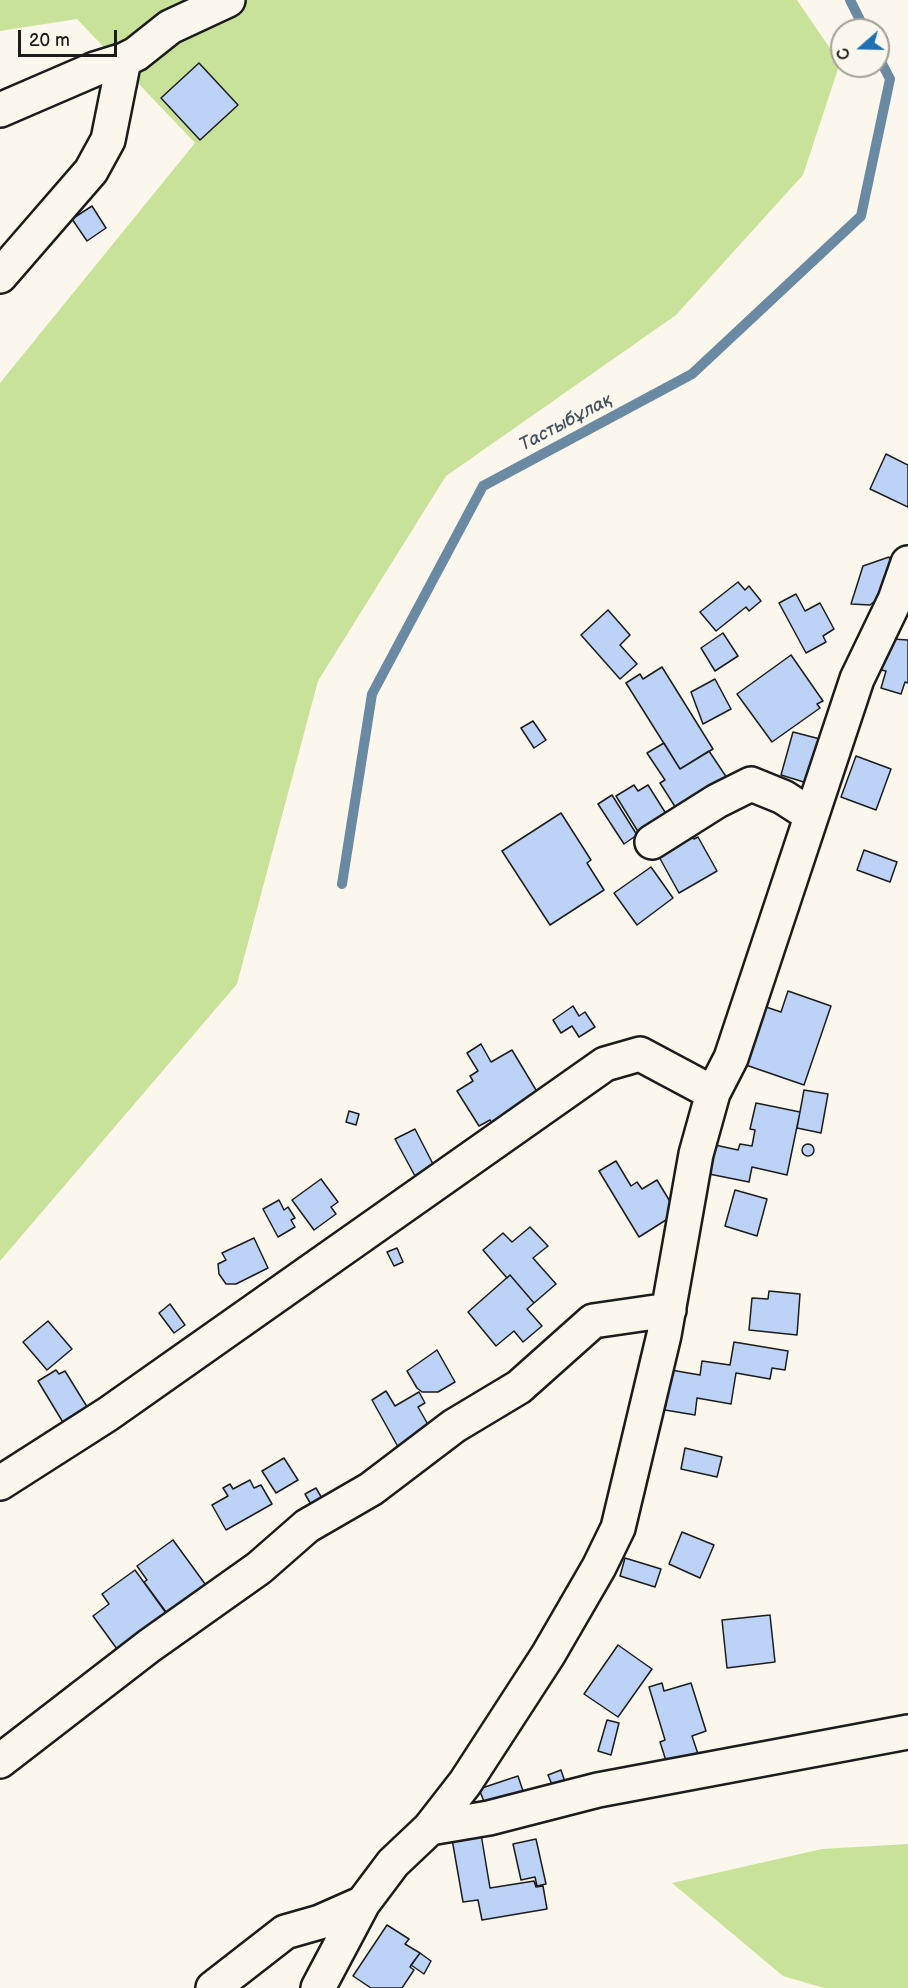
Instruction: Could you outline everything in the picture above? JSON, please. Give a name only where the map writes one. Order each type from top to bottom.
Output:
[{"type":"street","points":[[0,110],[136,54],[170,27],[228,0]]},
{"type":"street","points":[[0,276],[92,171],[108,140],[123,60]]},
{"type":"street","points":[[318,1988],[363,1903],[393,1863],[430,1828],[465,1783],[548,1655],[599,1567],[618,1528],[645,1421],[669,1310],[696,1154],[713,1093],[731,1058],[857,679],[895,600],[908,563]]},
{"type":"street","points":[[652,842],[717,801],[751,784],[783,797],[812,815]]},
{"type":"street","points":[[0,1483],[108,1414],[605,1064],[640,1054],[713,1093]]},
{"type":"street","points":[[0,1761],[149,1646],[259,1568],[307,1526],[371,1489],[463,1420],[519,1387],[593,1321],[669,1310]]},
{"type":"street","points":[[430,1828],[489,1818],[598,1790],[900,1736]]},
{"type":"street","points":[[213,1988],[285,1932],[320,1922],[363,1903]]},
{"type":"green space","points":[[0,0],[797,0],[830,48],[830,78],[835,78],[803,175],[676,315],[446,476],[318,681],[237,984],[0,1261],[0,383],[195,143],[77,19],[0,31]]},
{"type":"green space","points":[[908,1844],[908,1988],[824,1988],[783,1976],[672,1883],[822,1849]]},
{"type":"building","points":[[199,63],[238,105],[200,140],[161,98]]},
{"type":"building","points":[[92,206],[106,228],[87,241],[72,219]]},
{"type":"building","points":[[886,454],[908,465],[908,507],[870,489]]},
{"type":"building","points":[[889,557],[894,570],[880,597],[870,605],[851,604],[863,566]]},
{"type":"building","points":[[738,582],[745,590],[749,586],[761,601],[749,611],[746,607],[716,631],[700,612]]},
{"type":"building","points":[[796,594],[805,611],[820,603],[834,629],[823,636],[826,642],[806,653],[779,603]]},
{"type":"building","points":[[608,610],[630,635],[620,645],[637,664],[620,679],[581,635]]},
{"type":"building","points":[[723,633],[738,656],[715,671],[701,648]]},
{"type":"building","points":[[893,639],[908,640],[908,683],[905,682],[901,694],[881,688],[886,671],[881,670],[888,644]]},
{"type":"building","points":[[791,655],[823,701],[817,704],[820,708],[772,742],[737,694]]},
{"type":"building","points":[[662,667],[713,749],[680,769],[626,683],[640,674],[643,679]]},
{"type":"building","points":[[715,679],[731,709],[703,724],[691,692]]},
{"type":"building","points":[[533,721],[546,740],[534,748],[521,728]]},
{"type":"building","points":[[793,732],[820,739],[807,783],[781,775]]},
{"type":"building","points":[[664,743],[680,769],[709,751],[731,784],[681,816],[660,783],[665,780],[647,753]]},
{"type":"building","points":[[856,756],[891,769],[876,810],[841,797]]},
{"type":"building","points":[[634,785],[638,791],[648,785],[670,820],[642,838],[616,796]]},
{"type":"building","points":[[612,795],[637,835],[624,844],[598,804]]},
{"type":"building","points":[[561,813],[591,860],[587,863],[604,890],[550,925],[502,851]]},
{"type":"building","points":[[689,831],[694,839],[698,837],[717,871],[679,893],[658,855]]},
{"type":"building","points":[[864,850],[897,862],[890,882],[857,870]]},
{"type":"building","points":[[651,867],[673,898],[637,925],[614,893]]},
{"type":"building","points":[[788,991],[831,1006],[804,1085],[743,1064],[763,1006],[781,1012]]},
{"type":"building","points":[[573,1006],[579,1016],[585,1012],[595,1027],[579,1037],[572,1026],[561,1033],[553,1020]]},
{"type":"building","points":[[481,1044],[491,1062],[512,1050],[542,1100],[495,1128],[490,1120],[479,1126],[457,1091],[473,1081],[470,1076],[478,1071],[467,1053]]},
{"type":"building","points":[[804,1090],[828,1094],[821,1133],[797,1128]]},
{"type":"building","points":[[756,1103],[800,1112],[787,1175],[752,1167],[749,1182],[709,1174],[715,1145],[738,1150],[740,1144],[752,1146],[755,1130],[750,1129]]},
{"type":"building","points":[[349,1111],[359,1114],[356,1125],[346,1122]]},
{"type":"building","points":[[415,1129],[434,1166],[415,1176],[395,1139]]},
{"type":"building","points":[[810,1144],[813,1145],[813,1155],[806,1156],[803,1155],[802,1148],[803,1145]]},
{"type":"building","points":[[616,1161],[631,1186],[637,1182],[642,1189],[657,1180],[677,1213],[639,1237],[599,1171]]},
{"type":"building","points":[[321,1179],[338,1202],[331,1207],[336,1214],[314,1230],[292,1200]]},
{"type":"building","points":[[735,1190],[767,1199],[757,1236],[725,1226]]},
{"type":"building","points":[[279,1200],[284,1210],[288,1207],[295,1218],[291,1220],[295,1227],[278,1237],[263,1209]]},
{"type":"building","points":[[530,1227],[548,1246],[533,1258],[556,1284],[534,1303],[510,1275],[507,1278],[483,1250],[503,1233],[512,1242]]},
{"type":"building","points":[[254,1238],[268,1268],[236,1284],[226,1284],[219,1274],[218,1264],[226,1260],[222,1253]]},
{"type":"building","points":[[397,1248],[403,1262],[394,1266],[387,1252]]},
{"type":"building","points":[[510,1275],[534,1303],[527,1309],[542,1326],[523,1342],[514,1331],[496,1346],[468,1312]]},
{"type":"building","points":[[769,1291],[800,1294],[797,1335],[749,1330],[752,1298],[768,1299]]},
{"type":"building","points":[[170,1304],[185,1325],[174,1333],[159,1313]]},
{"type":"building","points":[[48,1321],[72,1349],[47,1370],[23,1342]]},
{"type":"building","points":[[734,1342],[788,1351],[785,1370],[772,1368],[770,1379],[736,1373],[731,1404],[697,1398],[695,1415],[665,1410],[671,1370],[700,1375],[702,1361],[730,1365]]},
{"type":"building","points":[[437,1350],[455,1382],[438,1392],[422,1392],[407,1371]]},
{"type":"building","points":[[56,1370],[59,1374],[65,1371],[89,1410],[64,1424],[38,1381]]},
{"type":"building","points":[[386,1391],[395,1406],[419,1392],[425,1403],[418,1407],[434,1435],[402,1454],[372,1400]]},
{"type":"building","points":[[685,1448],[722,1457],[717,1477],[681,1469]]},
{"type":"building","points":[[284,1458],[298,1480],[276,1493],[262,1471]]},
{"type":"building","points":[[250,1480],[254,1488],[261,1485],[272,1504],[226,1530],[212,1505],[228,1496],[223,1488],[230,1484],[233,1489]]},
{"type":"building","points":[[316,1488],[327,1507],[316,1513],[305,1494]]},
{"type":"building","points":[[682,1532],[714,1545],[700,1578],[669,1564]]},
{"type":"building","points":[[173,1540],[208,1588],[169,1616],[144,1582],[147,1580],[137,1566]]},
{"type":"building","points":[[625,1558],[661,1569],[655,1587],[620,1576]]},
{"type":"building","points":[[135,1570],[166,1613],[117,1649],[93,1616],[109,1604],[102,1594]]},
{"type":"building","points":[[770,1615],[775,1662],[727,1668],[722,1620]]},
{"type":"building","points":[[618,1645],[652,1669],[618,1717],[584,1694]]},
{"type":"building","points":[[662,1683],[664,1691],[691,1683],[706,1731],[692,1736],[698,1754],[667,1764],[660,1742],[665,1740],[649,1687]]},
{"type":"building","points":[[607,1720],[619,1723],[611,1755],[598,1751]]},
{"type":"building","points":[[561,1770],[565,1782],[553,1787],[548,1775]]},
{"type":"building","points":[[518,1776],[524,1794],[485,1804],[479,1789]]},
{"type":"building","points":[[481,1834],[490,1888],[534,1881],[536,1887],[543,1886],[547,1909],[482,1920],[478,1900],[463,1902],[452,1839]]},
{"type":"building","points":[[536,1839],[546,1884],[537,1886],[535,1877],[521,1880],[513,1844]]},
{"type":"building","points":[[387,1925],[409,1939],[405,1944],[420,1953],[410,1967],[414,1970],[402,1988],[371,1988],[353,1976]]},
{"type":"building","points":[[420,1953],[431,1961],[424,1974],[411,1965]]},
{"type":"waterway","name":"Тастыбұлақ","points":[[850,0],[859,18]]},
{"type":"waterway","name":"Тастыбұлақ","points":[[342,884],[372,694],[483,486],[692,374],[861,216],[889,78]]}]
